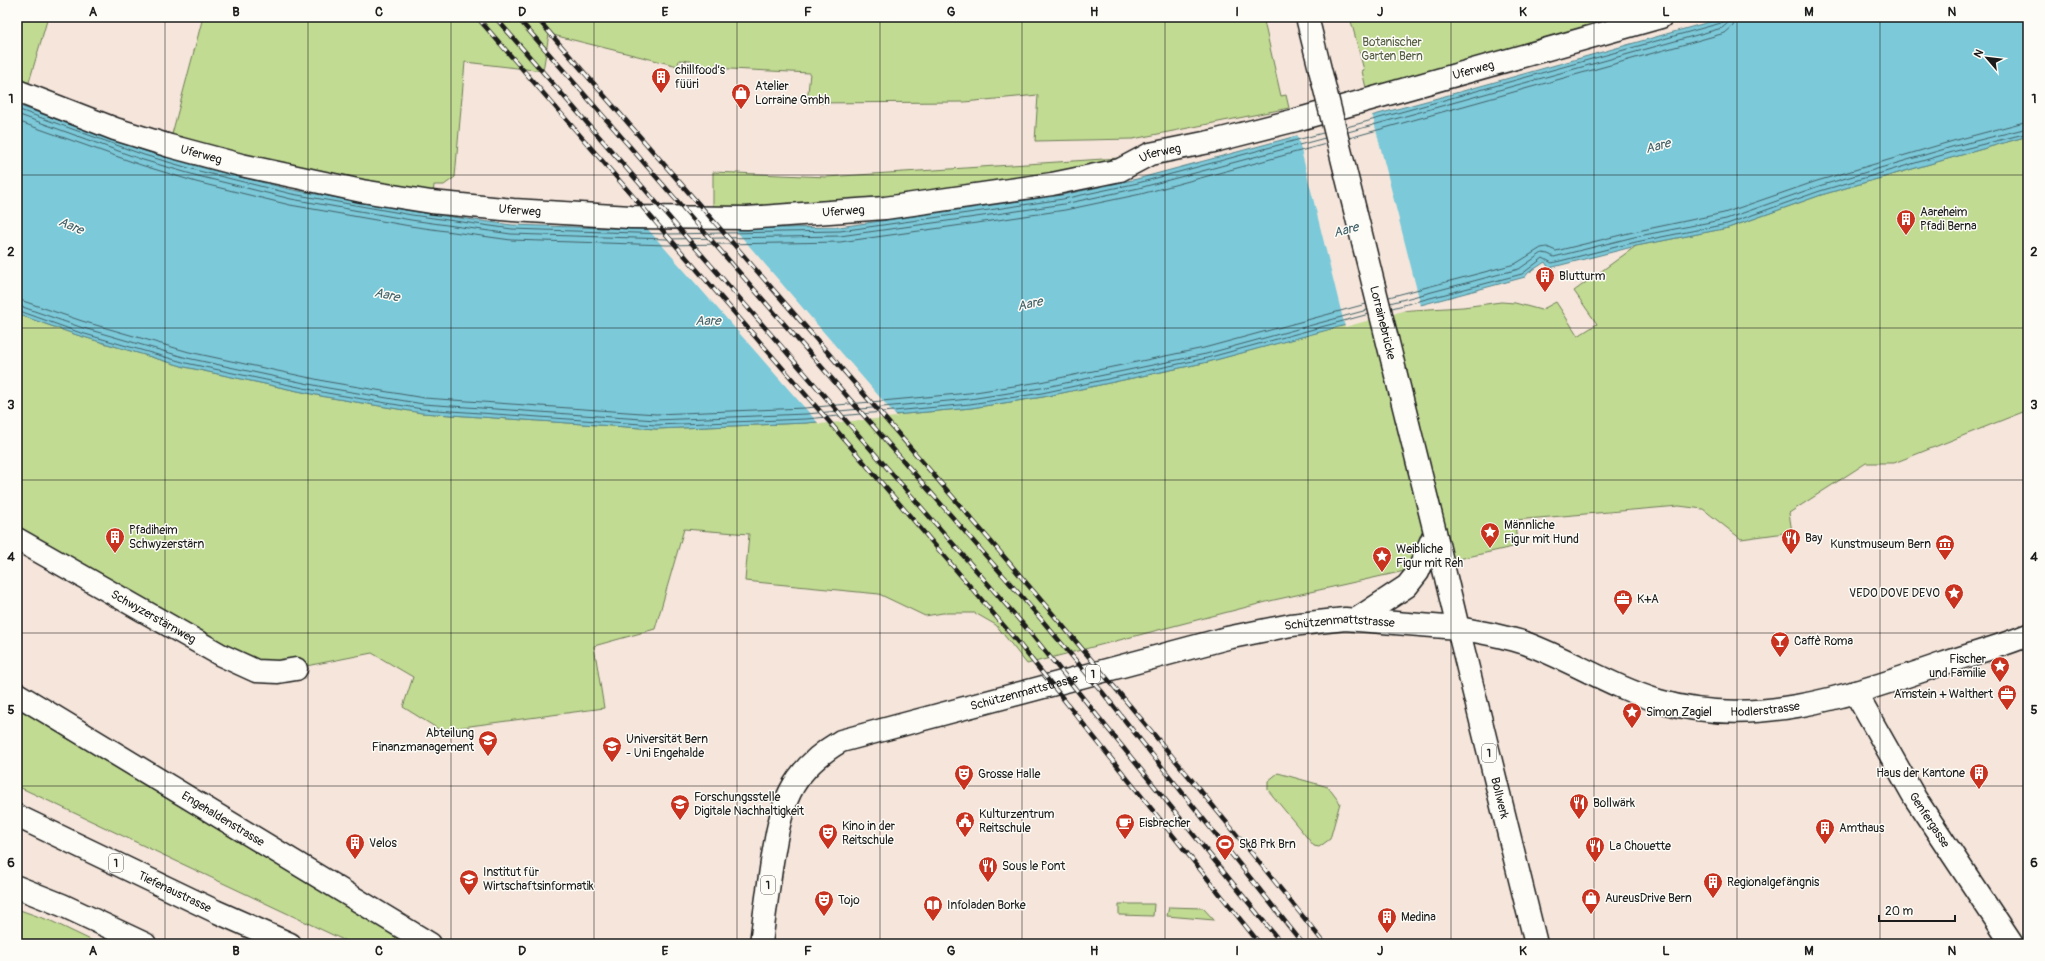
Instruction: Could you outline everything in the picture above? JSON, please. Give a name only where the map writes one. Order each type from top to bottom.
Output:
[{"type":"street","name":"Lorrainebrücke","points":[[1307,17],[1458,628]]},
{"type":"street","name":"Uferweg","points":[[17,91],[115,128],[170,146],[241,165],[377,193],[431,202],[513,210],[631,217],[747,218],[885,208],[1052,184],[1120,170],[1150,154],[1214,141],[1296,120],[1661,17]]},
{"type":"street","points":[[1357,619],[1407,586],[1413,580],[1420,568],[1435,532]]},
{"type":"street","name":"Schwyzerstärnweg","points":[[17,539],[221,655],[256,671],[278,672],[296,669]]},
{"type":"street","name":"Schützenmattstrasse","points":[[761,944],[767,895],[781,814],[790,792],[800,774],[819,756],[841,741],[1228,638],[1321,620],[1357,619],[1458,628]]},
{"type":"street","name":"Hodlerstrasse","points":[[1458,628],[1501,636],[1526,644],[1615,684],[1658,701],[1686,708],[1716,712],[1767,712],[1880,686],[2028,635]]},
{"type":"street","name":"Bollwerk","points":[[1458,628],[1536,944]]},
{"type":"street","name":"Genfergasse","points":[[1855,692],[1915,798],[2012,944]]},
{"type":"street","name":"Engehaldenstrasse","points":[[17,694],[430,944]]},
{"type":"street","name":"Tiefenaustrasse","points":[[17,816],[215,911],[290,944]]},
{"type":"street","points":[[17,887],[62,905],[145,944]]},
{"type":"green space","points":[[17,17],[48,17],[27,89],[17,85]]},
{"type":"green space","points":[[203,17],[1263,17],[1281,96],[1286,95],[1289,108],[1133,139],[1035,141],[1038,95],[964,102],[807,103],[810,73],[691,67],[691,61],[679,60],[678,66],[549,34],[543,71],[465,62],[455,177],[444,185],[434,185],[433,196],[171,138]]},
{"type":"green space","name":"Botanischer Garten Bern","points":[[1350,17],[1632,17],[1366,88],[1362,71],[1364,70]]},
{"type":"green space","points":[[2028,136],[2028,410],[1894,463],[1866,463],[1789,513],[1792,532],[1741,539],[1703,509],[1679,506],[1515,520],[1517,546],[1274,600],[1027,664],[996,625],[975,613],[943,613],[925,616],[879,594],[745,581],[749,534],[684,529],[655,629],[594,646],[604,708],[440,730],[403,707],[413,677],[372,653],[296,668],[256,670],[17,539],[17,314],[77,335],[185,367],[326,397],[422,413],[656,429],[806,423],[971,408],[1043,397],[1208,362],[1396,311],[1463,307],[1501,302],[1515,303],[1541,310],[1556,302],[1578,336],[1597,324],[1574,291],[1636,246],[1728,228],[1821,195]]},
{"type":"green space","points":[[1119,158],[1122,161],[884,201],[713,212],[713,172],[827,177]]},
{"type":"green space","points":[[17,708],[408,944],[352,944],[17,786]]},
{"type":"green space","points":[[1278,773],[1328,787],[1340,803],[1330,839],[1319,847],[1314,846],[1268,790],[1268,781]]},
{"type":"green space","points":[[1119,904],[1154,904],[1153,916],[1119,915]]},
{"type":"green space","points":[[1169,907],[1203,908],[1214,920],[1167,916]]},
{"type":"green space","points":[[17,909],[51,921],[99,944],[17,944]]},
{"type":"water","name":"Aare","points":[[1727,17],[2028,17],[2028,136],[1821,195],[1728,228],[1636,246],[1549,268],[1545,262],[1528,273],[1525,277],[1208,362],[1043,397],[971,408],[806,423],[656,429],[422,413],[326,397],[185,367],[77,335],[17,314],[17,105],[145,151],[200,167],[293,190],[429,214],[512,225],[667,230],[839,227],[1062,195],[1137,179],[1445,96]]},
{"type":"pier","points":[[1372,114],[1421,306],[1345,327],[1297,134]]},
{"type":"pier","points":[[732,226],[897,417],[819,424],[646,227]]},
{"type":"railway","points":[[477,17],[826,418],[1016,640],[1260,944]]},
{"type":"railway","points":[[495,17],[1028,630],[1282,944]]},
{"type":"railway","points":[[517,17],[1041,619],[1103,693],[1303,944]]},
{"type":"railway","points":[[536,17],[1034,592],[1325,944]]},
{"type":"place","name":"chillfood’s füüri","points":[[661,94]]},
{"type":"place","name":"Atelier Lorraine Gmbh","points":[[741,110]]},
{"type":"place","name":"Aareheim Pfadi Berna","points":[[1906,236]]},
{"type":"place","name":"Blutturm","points":[[1545,293]]},
{"type":"place","name":"Männliche Figur mit Hund","points":[[1490,549]]},
{"type":"place","name":"Pfadiheim Schwyzerstärn","points":[[115,554]]},
{"type":"place","name":"Bay","points":[[1791,555]]},
{"type":"place","name":"Kunstmuseum Bern","points":[[1945,561]]},
{"type":"place","name":"Weibliche Figur mit Reh","points":[[1382,573]]},
{"type":"place","name":"VEDO DOVE DEVO","points":[[1954,610]]},
{"type":"place","name":"K+A","points":[[1623,616]]},
{"type":"place","name":"Caffè Roma","points":[[1780,658]]},
{"type":"place","name":"Fischer und Familie","points":[[2000,683]]},
{"type":"place","name":"Amstein + Walthert","points":[[2007,711]]},
{"type":"place","name":"Simon Zagiel","points":[[1632,729]]},
{"type":"place","name":"Abteilung Finanzmanagement","points":[[488,757]]},
{"type":"place","name":"Universität Bern - Uni Engehalde","points":[[612,763]]},
{"type":"place","name":"Haus der Kantone","points":[[1979,790]]},
{"type":"place","name":"Grosse Halle","points":[[964,791]]},
{"type":"place","name":"Bollwärk","points":[[1579,820]]},
{"type":"place","name":"Forschungsstelle Digitale Nachhaltigkeit","points":[[680,821]]},
{"type":"place","name":"Kulturzentrum Reitschule","points":[[965,838]]},
{"type":"place","name":"Eisbrecher","points":[[1125,840]]},
{"type":"place","name":"Amthaus","points":[[1825,845]]},
{"type":"place","name":"Kino in der Reitschule","points":[[828,850]]},
{"type":"place","name":"Velos","points":[[355,860]]},
{"type":"place","name":"Sk8 Prk Brn","points":[[1225,861]]},
{"type":"place","name":"La Chouette","points":[[1595,863]]},
{"type":"place","name":"Sous le Pont","points":[[988,883]]},
{"type":"place","name":"Institut für Wirtschaftsinformatik","points":[[469,896]]},
{"type":"place","name":"Regionalgefängnis","points":[[1713,899]]},
{"type":"place","name":"AureusDrive Bern","points":[[1591,915]]},
{"type":"place","name":"Tojo","points":[[824,917]]},
{"type":"place","name":"Infoladen Borke","points":[[933,922]]},
{"type":"place","name":"Medina","points":[[1387,934]]}]
